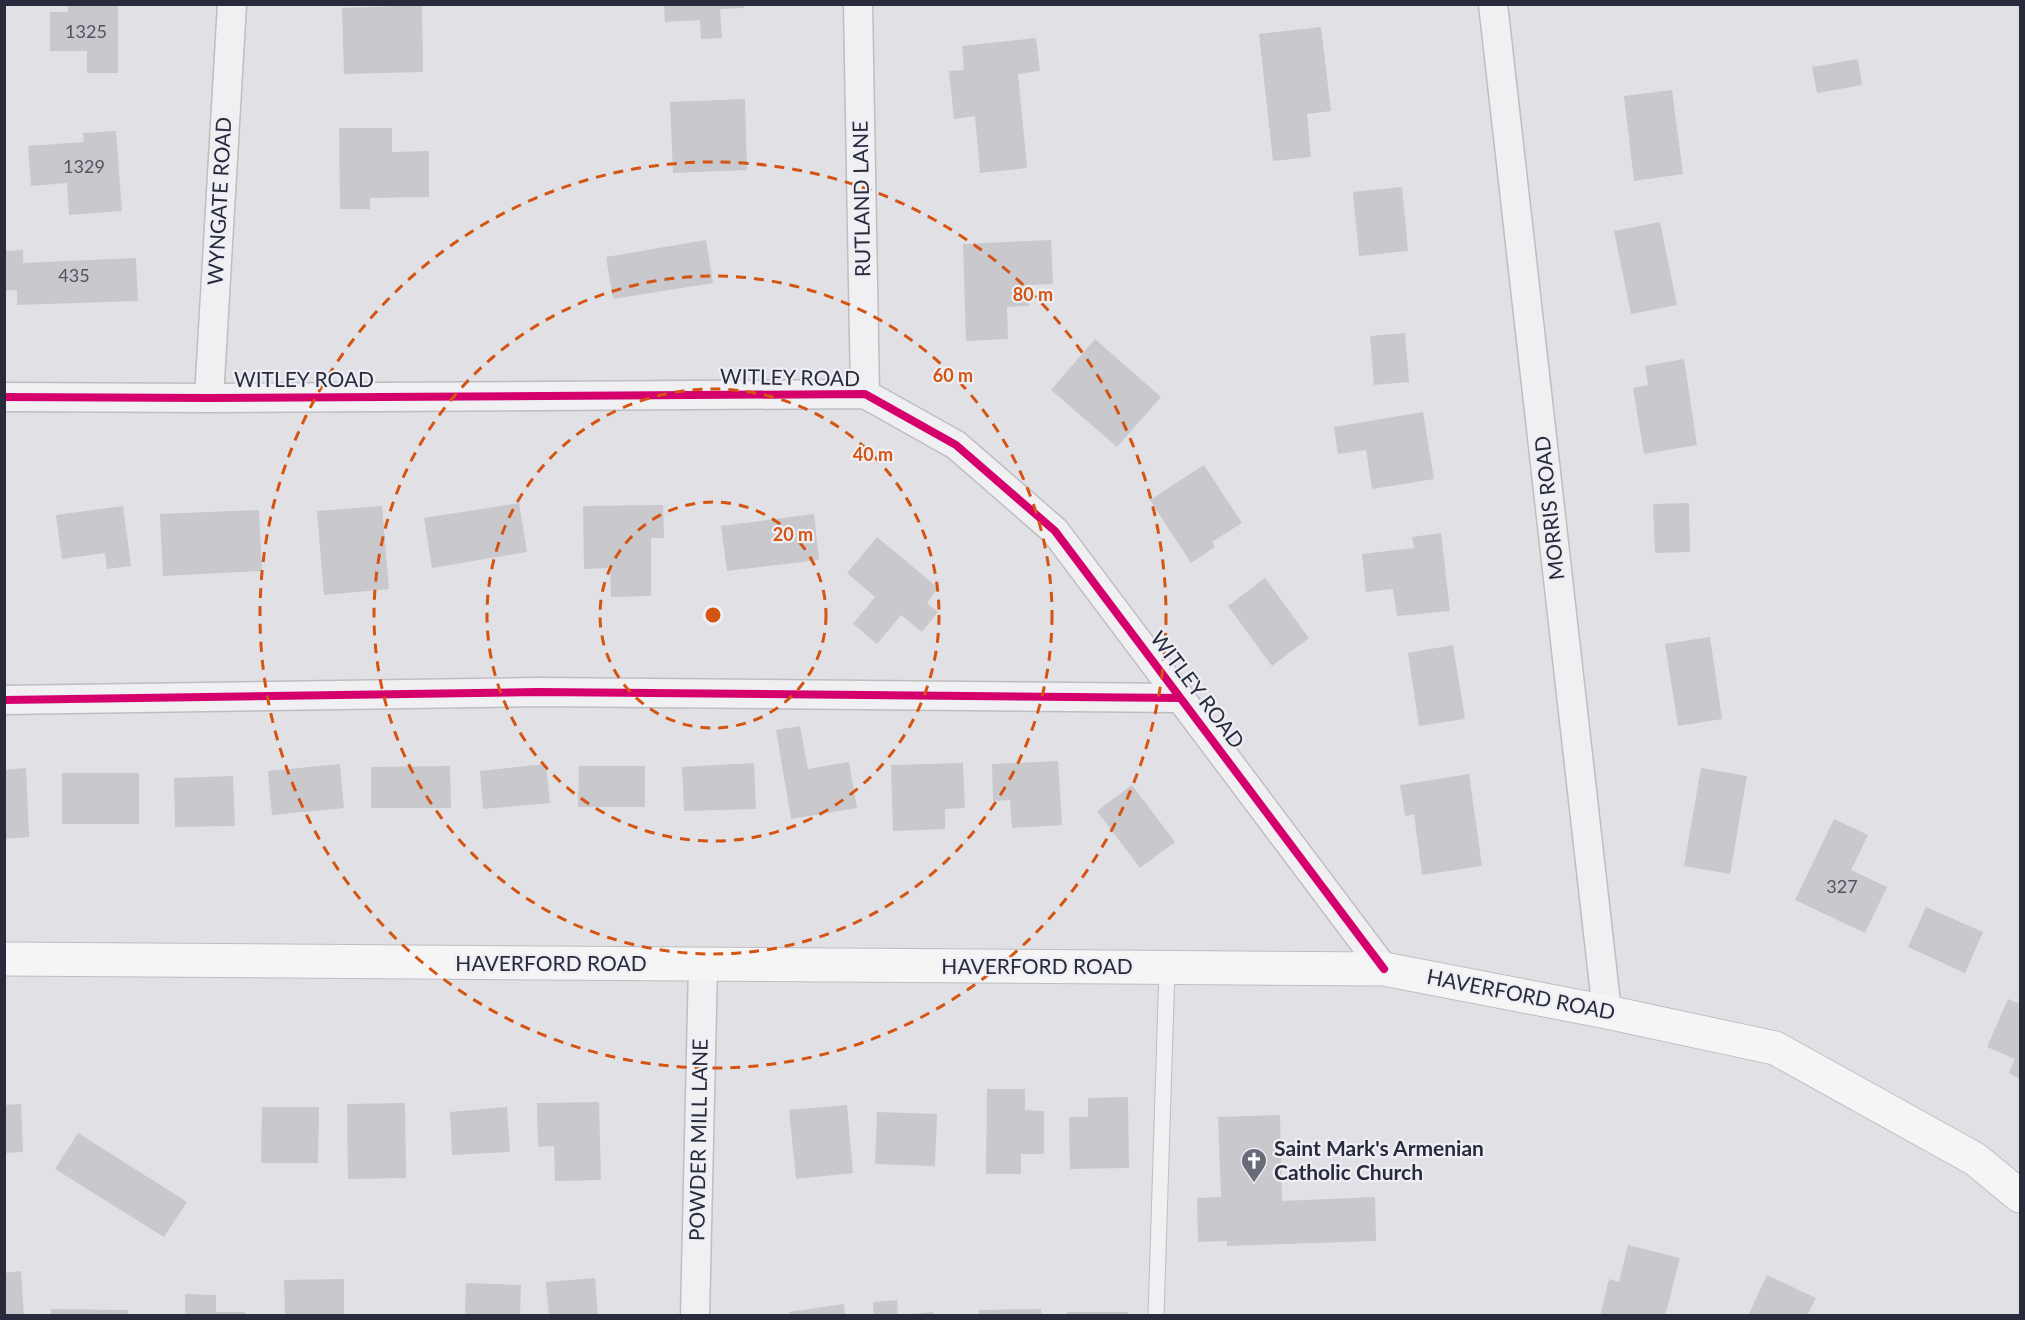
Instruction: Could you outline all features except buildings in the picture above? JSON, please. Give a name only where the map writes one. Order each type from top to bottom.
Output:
[{"type":"main road","name":"HAVERFORD ROAD","points":[[4,959],[1384,969],[1607,1012],[1775,1048],[1975,1159],[2020,1196]]},
{"type":"street","name":"WYNGATE ROAD","points":[[209,398],[232,4]]},
{"type":"street","name":"RUTLAND LANE","points":[[858,4],[865,394]]},
{"type":"street","name":"MORRIS ROAD","points":[[1493,4],[1607,1012]]},
{"type":"street","name":"WITLEY ROAD","points":[[4,397],[865,394],[956,445],[1055,531],[1384,969]]},
{"type":"street","points":[[4,699],[538,692],[1180,698]]},
{"type":"street","name":"POWDER MILL LANE","points":[[694,1316],[703,965]]},
{"type":"lane","points":[[1156,1316],[1167,968]]},
{"type":"cycle path","points":[[4,397],[865,394],[956,445],[1055,531],[1384,969]]},
{"type":"cycle path","points":[[4,700],[538,692],[1180,698]]},
{"type":"place","name":"Saint Mark's Armenian Catholic Church","points":[[1254,1184]]}]
